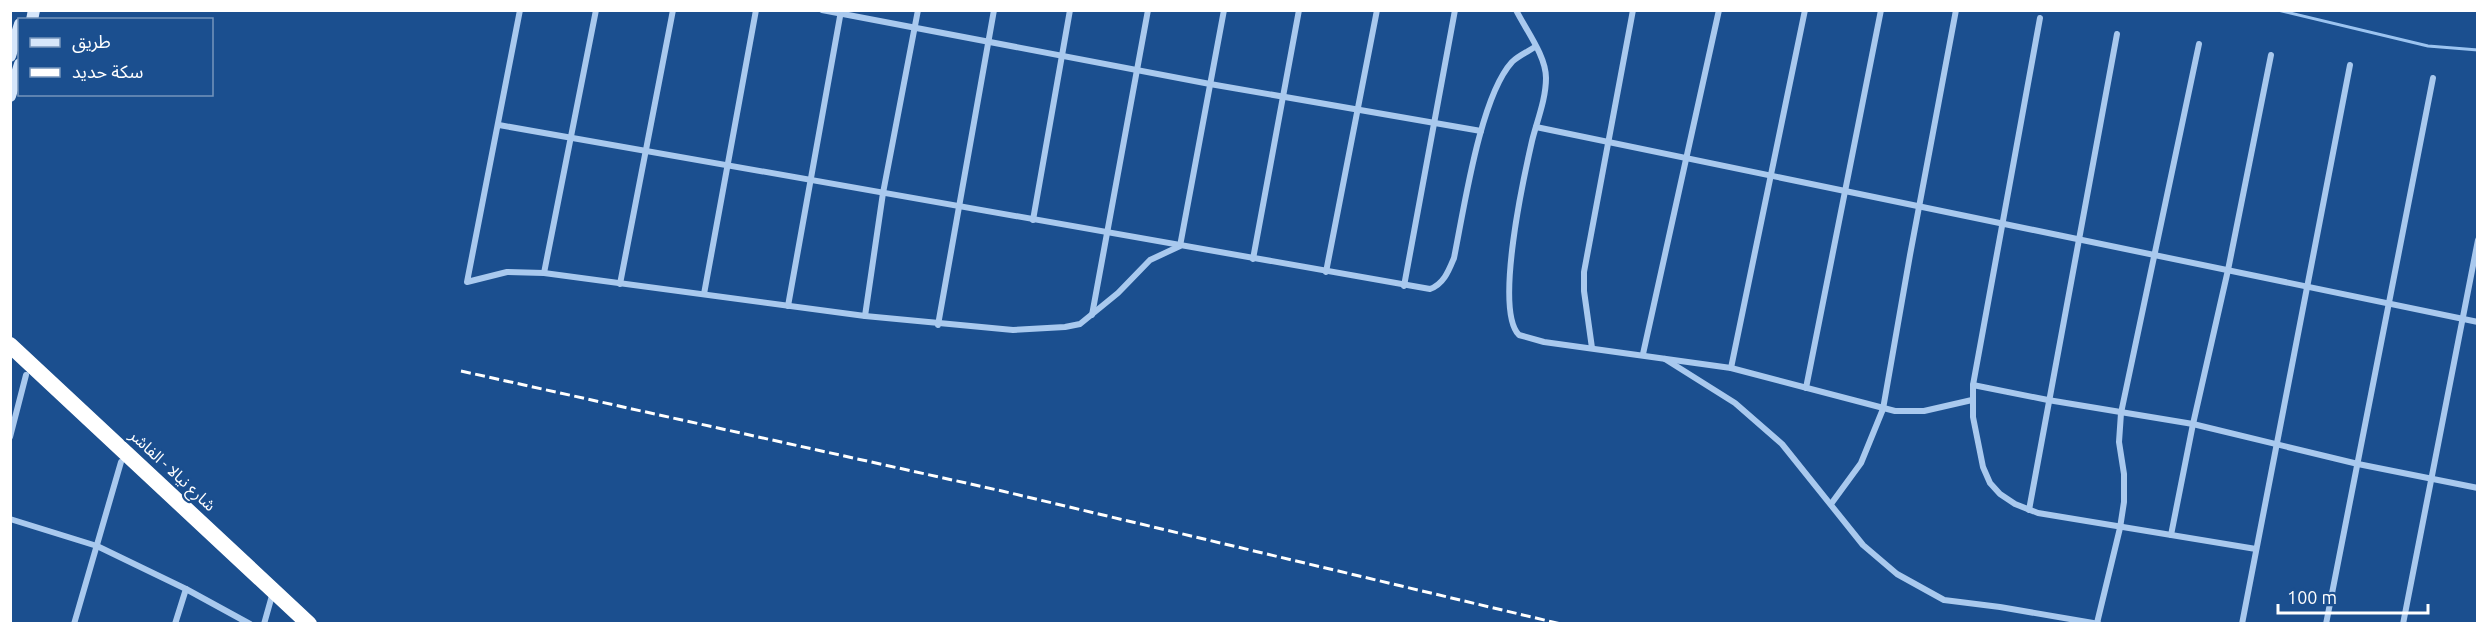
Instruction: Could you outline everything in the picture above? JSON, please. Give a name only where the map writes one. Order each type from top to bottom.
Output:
[{"type":"highway","name":"شارع نيالا - الفاشر","points":[[10,345],[122,462],[144,476]]},
{"type":"highway","name":"شارع نيالا - الفاشر","points":[[10,360],[26,375],[60,399],[272,596],[309,624]]},
{"type":"highway","name":"شارع نيالا - الفاشر","points":[[272,596],[293,624]]},
{"type":"street","points":[[520,10],[467,282],[507,272],[544,273],[939,325],[1013,330],[1080,324],[1118,293],[1150,260],[1180,246]]},
{"type":"street","points":[[544,273],[596,10]]},
{"type":"street","points":[[620,284],[673,10]]},
{"type":"street","points":[[704,294],[756,10]]},
{"type":"street","points":[[822,10],[1210,84],[1481,131]]},
{"type":"street","points":[[865,316],[883,193],[918,10]]},
{"type":"street","points":[[939,325],[994,10]]},
{"type":"street","points":[[1033,220],[1070,10]]},
{"type":"street","points":[[1092,315],[1148,10]]},
{"type":"street","points":[[1180,246],[1224,10]]},
{"type":"street","points":[[1253,259],[1299,10]]},
{"type":"street","points":[[1326,272],[1377,10]]},
{"type":"street","points":[[1404,286],[1455,10]]},
{"type":"street","points":[[1516,10],[1535,47],[1546,80],[1512,257],[1508,292],[1511,317],[1516,332],[1525,338],[1731,368],[1883,409],[1924,411],[1972,400]]},
{"type":"street","points":[[1592,348],[1583,281],[1633,10]]},
{"type":"street","points":[[1643,354],[1719,10]]},
{"type":"street","points":[[1731,368],[1804,10]]},
{"type":"street","points":[[1806,388],[1881,10]]},
{"type":"street","points":[[1831,504],[1861,463],[1883,409],[1918,206],[1956,10]]},
{"type":"street","points":[[788,306],[841,12]]},
{"type":"street","points":[[2040,18],[1973,385],[1972,400],[1978,451],[1990,483],[2000,494],[2029,510],[2120,528],[2256,549]]},
{"type":"street","points":[[10,56],[18,29]]},
{"type":"street","points":[[2029,510],[2117,34]]},
{"type":"street","points":[[1662,357],[1716,390],[1782,444],[1863,545],[1897,574],[1944,600],[2098,623],[2120,528],[2125,489],[2119,442],[2121,413],[2199,44]]},
{"type":"street","points":[[499,124],[1107,234],[1404,286],[1433,288],[1446,277],[1450,267],[1487,111],[1505,72],[1518,57],[1535,47]]},
{"type":"street","points":[[2171,535],[2271,55]]},
{"type":"street","points":[[2242,624],[2350,65]]},
{"type":"street","points":[[10,96],[18,70]]},
{"type":"street","points":[[2326,624],[2433,78]]},
{"type":"street","points":[[1536,127],[2478,322]]},
{"type":"street","points":[[2403,624],[2478,240]]},
{"type":"street","points":[[10,437],[26,375]]},
{"type":"street","points":[[1973,385],[2193,424],[2358,464],[2478,488]]},
{"type":"street","points":[[74,624],[122,462]]},
{"type":"street","points":[[10,519],[97,546],[186,589],[250,624]]},
{"type":"street","points":[[175,624],[186,589]]},
{"type":"street","points":[[264,624],[272,596]]},
{"type":"waterway","points":[[2278,10],[2428,46],[2478,50]]},
{"type":"railway","points":[[461,371],[1002,491],[1561,624]]}]
